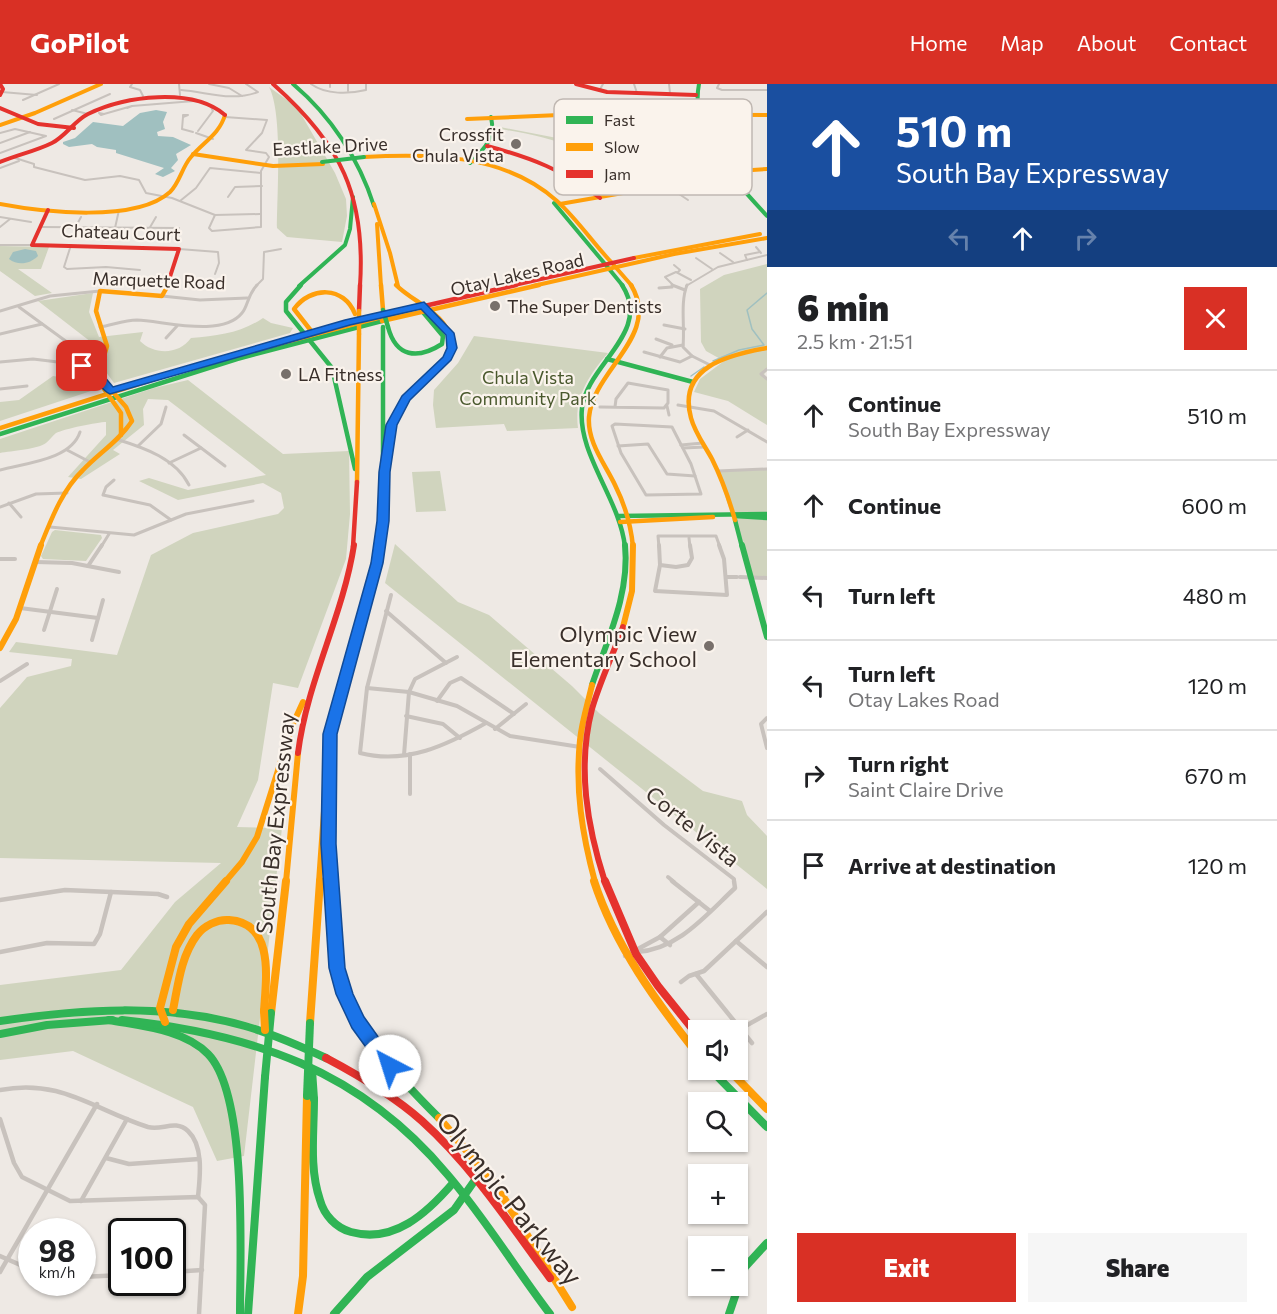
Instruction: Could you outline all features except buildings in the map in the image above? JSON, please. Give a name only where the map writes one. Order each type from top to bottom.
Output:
[{"type":"main road","points":[[0,84],[1,93]]},
{"type":"main road","points":[[20,117],[94,84]]},
{"type":"main road","points":[[0,124],[101,84]]},
{"type":"main road","points":[[271,84],[284,91],[311,120],[354,197],[361,236],[357,313]]},
{"type":"main road","points":[[576,84],[637,93],[696,95]]},
{"type":"main road","points":[[697,99],[699,84]]},
{"type":"main road","points":[[296,85],[319,106],[331,122],[365,181],[390,253],[395,283],[401,291],[425,308],[451,335],[452,350],[446,361],[410,395],[397,411],[391,429],[384,472]]},
{"type":"main road","points":[[0,162],[52,143],[74,128],[88,114],[143,96],[181,93],[212,101],[223,109],[225,117],[221,131],[194,153],[188,160],[180,178],[165,196],[141,207],[119,210],[48,210],[0,204]]},
{"type":"main road","points":[[0,108],[43,125],[74,128]]},
{"type":"main road","points":[[467,118],[554,114]]},
{"type":"main road","points":[[752,115],[767,115]]},
{"type":"main road","points":[[470,163],[487,146],[495,130],[491,117]]},
{"type":"main road","points":[[487,146],[554,166]]},
{"type":"main road","name":"Eastlake Drive","points":[[194,153],[264,164],[288,165],[418,155],[470,163],[524,179],[544,190],[611,266]]},
{"type":"main road","points":[[752,170],[767,169]]},
{"type":"main road","points":[[596,195],[600,198]]},
{"type":"main road","points":[[558,205],[611,195]]},
{"type":"main road","points":[[748,195],[767,216]]},
{"type":"main road","points":[[354,197],[351,200],[349,233],[343,248],[332,261],[296,289],[287,299],[286,307],[288,316],[309,335],[334,372],[358,489]]},
{"type":"main road","points":[[374,204],[385,327],[392,343],[399,349],[417,353],[435,349],[442,344],[443,336],[425,308]]},
{"type":"main road","points":[[32,245],[48,210]]},
{"type":"main road","name":"Otay Lakes Road","points":[[0,428],[309,335],[611,266],[767,236]]},
{"type":"main road","name":"Chateau Court","points":[[32,245],[179,249]]},
{"type":"main road","points":[[162,296],[170,282],[179,249]]},
{"type":"main road","points":[[611,266],[625,287],[629,298],[631,324],[621,343],[593,376],[584,395],[583,430],[620,519],[626,556],[624,586],[620,611],[588,696],[577,746],[575,798],[583,847],[602,903],[625,956],[669,1023],[688,1044]]},
{"type":"main road","points":[[611,266],[637,292],[641,310],[639,324],[634,339],[599,382],[592,400],[589,418],[592,440],[628,519],[634,542],[635,580],[627,615],[593,707],[583,767],[585,792],[595,849],[613,902],[635,952],[688,1022]]},
{"type":"main road","points":[[0,648],[10,636],[35,562],[76,475],[120,437],[121,413],[98,375],[107,347],[94,311],[100,291]]},
{"type":"main road","name":"Marquette Road","points":[[100,291],[162,296]]},
{"type":"main road","points":[[309,335],[294,309],[296,303],[305,296],[323,293],[344,296],[352,303],[357,313]]},
{"type":"main road","points":[[629,298],[636,301],[639,324]]},
{"type":"main road","name":"South Bay Expressway","points":[[248,1314],[268,1012],[280,944],[295,766],[310,685],[351,564],[359,518],[359,332],[357,313]]},
{"type":"main road","name":"South Bay Expressway","points":[[298,1314],[303,1276],[309,1037],[324,776],[338,699],[374,578],[383,521],[385,327]]},
{"type":"main road","points":[[767,348],[735,354],[710,365],[693,382],[688,407],[691,420],[718,471],[735,514],[767,637]]},
{"type":"main road","points":[[607,359],[693,382]]},
{"type":"main road","name":"Otay Lakes Road","points":[[0,434],[110,394]]},
{"type":"main road","points":[[583,430],[592,440]]},
{"type":"main road","points":[[620,519],[735,514],[767,516]]},
{"type":"main road","points":[[601,660],[609,663]]},
{"type":"main road","points":[[165,1022],[160,1008],[170,963],[181,935],[242,862],[257,837],[292,726],[310,685]]},
{"type":"main road","points":[[330,734],[328,835],[334,951],[339,977],[348,1004],[376,1049],[477,1160],[503,1193],[572,1307]]},
{"type":"main road","points":[[173,1010],[188,951],[195,937],[209,925],[231,920],[253,927],[264,940],[268,1012]]},
{"type":"main road","name":"Olympic Parkway","points":[[0,1021],[93,1007],[160,1008],[228,1020],[279,1036],[360,1076],[423,1123],[475,1180],[578,1314]]},
{"type":"main road","points":[[109,1020],[171,1036],[205,1050],[215,1060],[224,1077],[228,1091],[240,1200],[240,1314]]},
{"type":"main road","name":"Olympic Parkway","points":[[0,1034],[28,1027],[109,1020],[165,1022],[195,1026],[250,1040],[298,1058],[325,1072],[381,1110],[411,1135],[465,1197],[550,1314]]},
{"type":"main road","points":[[309,1037],[318,1194],[329,1217],[344,1229],[368,1236],[393,1232],[438,1200],[453,1183]]},
{"type":"main road","points":[[721,1080],[767,1127]]},
{"type":"main road","points":[[739,1080],[767,1109]]},
{"type":"main road","points":[[333,1314],[358,1285],[442,1220],[465,1197],[475,1180]]},
{"type":"main road","points":[[729,1314],[745,1267],[767,1243]]},
{"type":"street","points":[[23,100],[39,95],[59,84]]},
{"type":"street","points":[[132,84],[130,87],[140,90],[143,96]]},
{"type":"street","points":[[179,84],[181,93],[209,93],[228,99],[258,92],[246,84]]},
{"type":"street","points":[[209,84],[229,88],[243,97]]},
{"type":"street","points":[[311,84],[318,90],[348,91],[364,91],[366,84]]},
{"type":"street","points":[[348,84],[348,91]]},
{"type":"street","points":[[634,84],[637,93]]},
{"type":"street","points":[[669,84],[670,93]]},
{"type":"street","points":[[719,85],[723,90],[765,90]]},
{"type":"street","points":[[759,85],[765,90]]},
{"type":"street","points":[[1,93],[39,95]]},
{"type":"street","points":[[54,119],[110,94]]},
{"type":"street","points":[[120,102],[127,107]]},
{"type":"street","points":[[104,114],[114,114],[127,107],[156,102],[203,102],[213,108],[213,111],[196,132]]},
{"type":"street","points":[[70,110],[88,114]]},
{"type":"street","points":[[183,117],[182,129],[213,139]]},
{"type":"street","points":[[215,215],[209,228],[212,231],[260,228],[261,173],[269,158],[267,153],[246,150],[262,133],[267,120],[225,117]]},
{"type":"street","points":[[0,133],[15,129],[46,136],[0,153]]},
{"type":"street","points":[[0,143],[31,132]]},
{"type":"street","points":[[29,144],[38,148]]},
{"type":"street","points":[[12,156],[34,164],[34,167],[85,180],[120,176],[139,180],[146,193],[165,196],[215,215],[260,214]]},
{"type":"street","points":[[0,168],[20,160]]},
{"type":"street","points":[[180,201],[196,188],[210,168],[261,173]]},
{"type":"street","points":[[228,197],[235,187],[262,186]]},
{"type":"street","points":[[680,195],[688,200]]},
{"type":"street","points":[[115,228],[119,210]]},
{"type":"street","points":[[75,228],[81,217]]},
{"type":"street","points":[[149,229],[156,217]]},
{"type":"street","points":[[0,218],[31,222]]},
{"type":"street","points":[[0,227],[11,219]]},
{"type":"street","points":[[40,227],[179,228]]},
{"type":"street","name":"Chateau Court","points":[[0,244],[32,245]]},
{"type":"street","points":[[71,245],[64,267],[67,269],[106,267],[140,270]]},
{"type":"street","points":[[756,247],[766,255]]},
{"type":"street","name":"Chateau Court","points":[[179,249],[218,252],[219,263],[215,274]]},
{"type":"street","points":[[100,327],[139,320],[196,327],[235,320],[243,313],[247,298],[264,277],[264,252],[281,249]]},
{"type":"street","points":[[747,260],[745,255],[760,252]]},
{"type":"street","points":[[720,253],[734,263]]},
{"type":"street","points":[[710,365],[692,356],[683,345],[685,329],[682,300],[685,290],[691,280],[712,269],[766,255]]},
{"type":"street","points":[[696,258],[712,269]]},
{"type":"street","points":[[674,265],[680,270],[678,273]]},
{"type":"street","points":[[672,286],[665,277],[678,273],[691,280]]},
{"type":"street","points":[[659,288],[672,286],[685,290]]},
{"type":"street","name":"Marquette Road","points":[[0,311],[50,296],[100,291]]},
{"type":"street","name":"Marquette Road","points":[[162,296],[200,300],[247,298]]},
{"type":"street","points":[[18,307],[66,340],[69,346],[67,354],[60,362]]},
{"type":"street","points":[[0,334],[42,323]]},
{"type":"street","points":[[664,325],[685,329]]},
{"type":"street","points":[[166,338],[178,326]]},
{"type":"street","points":[[657,339],[672,345],[683,345]]},
{"type":"street","points":[[660,357],[663,351],[672,345]]},
{"type":"street","points":[[644,352],[680,362],[692,356]]},
{"type":"street","points":[[0,362],[33,359],[99,367]]},
{"type":"street","points":[[767,369],[761,374],[767,379]]},
{"type":"street","points":[[615,407],[616,399],[628,383],[667,389],[669,415]]},
{"type":"street","points":[[0,390],[27,386]]},
{"type":"street","points":[[600,407],[677,405],[714,411],[767,442]]},
{"type":"street","points":[[138,446],[160,425],[166,413],[166,407]]},
{"type":"street","points":[[613,425],[669,425],[682,447],[701,495],[646,495],[618,446],[613,425]]},
{"type":"street","points":[[737,437],[748,430]]},
{"type":"street","points":[[0,470],[67,450],[78,442],[80,432]]},
{"type":"street","points":[[184,435],[225,466]]},
{"type":"street","points":[[120,437],[169,464],[180,472],[189,485]]},
{"type":"street","points":[[618,446],[648,444],[667,474],[695,476]]},
{"type":"street","points":[[682,447],[704,445]]},
{"type":"street","points":[[169,464],[201,448]]},
{"type":"street","points":[[67,450],[90,462]]},
{"type":"street","points":[[718,471],[767,469]]},
{"type":"street","points":[[114,480],[106,487],[103,495],[150,505],[171,520]]},
{"type":"street","points":[[0,507],[36,494],[67,493]]},
{"type":"street","points":[[50,527],[135,535],[186,514],[253,501]]},
{"type":"street","points":[[9,503],[21,517]]},
{"type":"street","points":[[88,566],[110,534]]},
{"type":"street","points":[[658,536],[689,538],[716,536],[724,559],[727,595],[655,591],[660,565],[658,536]]},
{"type":"street","points":[[660,565],[676,567],[688,564],[692,558],[689,538]]},
{"type":"street","points":[[0,559],[15,559]]},
{"type":"street","points":[[35,562],[88,566],[119,572]]},
{"type":"street","points":[[726,578],[767,578]]},
{"type":"street","points":[[44,630],[57,588]]},
{"type":"street","points":[[391,595],[367,688],[360,753],[370,757],[426,752],[486,723]]},
{"type":"street","points":[[92,640],[104,600]]},
{"type":"street","points":[[20,608],[50,610],[76,617],[98,618]]},
{"type":"street","points":[[386,610],[446,663]]},
{"type":"street","points":[[404,755],[409,692],[415,679],[457,657]]},
{"type":"street","points":[[0,681],[27,664]]},
{"type":"street","points":[[437,701],[453,680],[461,678],[514,714]]},
{"type":"street","points":[[367,688],[409,692],[457,706],[510,736],[585,748]]},
{"type":"street","points":[[495,729],[526,704]]},
{"type":"street","points":[[406,716],[442,724],[454,730],[459,738]]},
{"type":"street","points":[[767,718],[761,724],[767,748]]},
{"type":"street","points":[[410,754],[410,794]]},
{"type":"street","name":"Corte Vista","points":[[600,769],[664,825],[734,879],[735,888],[670,945],[648,953],[635,952]]},
{"type":"street","points":[[668,877],[710,911]]},
{"type":"street","points":[[0,900],[65,890],[158,894],[167,897]]},
{"type":"street","points":[[0,952],[47,944],[94,945],[100,934],[111,892]]},
{"type":"street","name":"Corte Vista","points":[[625,956],[660,937],[699,902]]},
{"type":"street","points":[[681,982],[704,971],[767,912]]},
{"type":"street","points":[[761,918],[767,923]]},
{"type":"street","points":[[660,937],[670,945]]},
{"type":"street","points":[[651,941],[658,950]]},
{"type":"street","points":[[736,941],[767,968]]},
{"type":"street","points":[[696,974],[733,1020]]},
{"type":"street","points":[[748,1025],[767,1014]]},
{"type":"street","points":[[748,1038],[752,1043]]},
{"type":"street","points":[[0,1090],[20,1087],[54,1089],[97,1104],[151,1128],[176,1125],[188,1130],[199,1159],[198,1197],[205,1205],[199,1314]]},
{"type":"street","points":[[0,1272],[97,1104]]},
{"type":"street","points":[[0,1119],[19,1172],[32,1184],[70,1201],[198,1197]]},
{"type":"street","points":[[81,1201],[127,1119]]},
{"type":"street","points":[[106,1158],[129,1164],[199,1159]]},
{"type":"street","points":[[0,1256],[18,1264]]},
{"type":"street","points":[[186,1271],[202,1270]]},
{"type":"green space","points":[[269,87],[297,107],[335,173],[346,199],[347,216],[342,242],[287,237],[277,228],[278,135]]},
{"type":"green space","points":[[500,127],[554,137],[554,141],[530,134],[500,129]]},
{"type":"green space","points":[[0,246],[49,247],[41,269],[18,269],[52,293],[35,296],[0,271]]},
{"type":"green space","points":[[767,264],[767,371],[764,374],[767,378],[767,425],[728,401],[694,392],[700,379],[724,361],[706,351],[701,342],[700,289],[724,275]]},
{"type":"green space","points":[[93,293],[89,312],[99,337],[143,332],[140,341],[159,351],[180,348],[191,338],[220,335],[238,330],[263,318],[271,323],[293,328],[290,333],[114,383],[103,368],[105,363],[89,362],[93,347],[91,342],[38,301]]},
{"type":"green space","name":"Chula Vista Community Park","points":[[474,336],[608,353],[594,370],[580,397],[578,428],[507,431],[504,424],[436,428],[434,390],[458,363]]},
{"type":"green space","points":[[53,376],[93,382],[97,389],[0,421],[0,402],[19,400]]},
{"type":"green space","points":[[188,380],[283,454],[349,451],[350,514],[346,559],[298,688],[273,683],[258,780],[237,827],[282,828],[244,1156],[217,1161],[193,1107],[73,1051],[0,1060],[0,985],[121,970],[175,902],[221,863],[0,858],[0,708],[27,677],[71,666],[72,659],[9,652],[16,642],[117,655],[151,555],[193,533],[278,514],[284,508],[281,493],[263,483],[178,500],[139,481],[149,478],[188,490],[266,475],[168,400],[148,399],[143,409],[144,425],[113,450],[120,454],[81,479],[68,477],[106,435],[106,422],[60,431],[42,445],[25,450],[0,453],[0,439],[154,388]]},
{"type":"green space","points":[[767,469],[767,578],[752,578],[717,471]]},
{"type":"green space","points":[[440,471],[446,511],[416,512],[412,472]]},
{"type":"green space","points":[[55,530],[101,535],[102,538],[86,561],[43,559],[41,556]]},
{"type":"green space","points":[[395,544],[458,602],[489,615],[572,686],[599,713],[703,791],[742,801],[747,815],[767,836],[767,889],[385,583]]},
{"type":"water","points":[[156,110],[167,112],[163,122],[165,129],[157,132],[158,136],[173,137],[191,145],[176,154],[178,160],[171,168],[175,171],[163,177],[155,174],[164,168],[116,153],[116,150],[92,144],[69,147],[63,144],[75,138],[93,122],[123,126],[140,113]]},
{"type":"water","points":[[25,249],[36,251],[38,256],[24,263],[16,263],[9,259],[13,252]]},
{"type":"waterway","points":[[713,361],[739,350],[764,345],[752,329],[747,310],[767,293]]},
{"type":"waterway","points":[[691,376],[704,367]]},
{"type":"traffic: fast","points":[[293,84],[318,108],[342,139],[362,174],[374,206]]},
{"type":"traffic: fast","points":[[696,99],[699,84]]},
{"type":"traffic: fast","points":[[470,163],[491,137],[493,131],[491,117]]},
{"type":"traffic: fast","points":[[322,162],[364,157]]},
{"type":"traffic: fast","points":[[748,195],[767,216]]},
{"type":"traffic: fast","points":[[353,197],[350,229],[345,245],[291,294],[286,302],[286,311],[332,368],[355,469]]},
{"type":"traffic: fast","points":[[554,203],[605,264]]},
{"type":"traffic: fast","points":[[592,685],[622,593],[626,555],[620,520],[591,453],[582,421],[582,406],[587,390],[616,348],[630,320],[630,305],[625,289],[605,264]]},
{"type":"traffic: fast","points":[[383,310],[388,327]]},
{"type":"traffic: fast","points":[[388,327],[392,342],[400,350],[418,353],[437,347],[442,344],[443,336],[422,311]]},
{"type":"traffic: fast","points":[[0,434],[237,359],[382,321]]},
{"type":"traffic: fast","points":[[327,769],[328,747],[338,699],[370,593],[383,521],[383,327]]},
{"type":"traffic: fast","points":[[607,359],[693,382]]},
{"type":"traffic: fast","points":[[619,516],[767,514]]},
{"type":"traffic: fast","points":[[735,516],[767,518]]},
{"type":"traffic: fast","points":[[735,520],[767,637]]},
{"type":"traffic: fast","points":[[329,786],[331,900],[335,945],[344,988],[355,1016],[372,1044],[393,1070],[439,1118]]},
{"type":"traffic: fast","points":[[0,1021],[86,1011],[127,1009],[167,1011],[246,1026],[286,1040],[326,1058]]},
{"type":"traffic: fast","points":[[265,1077],[271,1013]]},
{"type":"traffic: fast","points":[[109,1020],[161,1031],[186,1040],[208,1054],[220,1072],[229,1101],[238,1176],[240,1314]]},
{"type":"traffic: fast","points":[[0,1034],[47,1025],[112,1020]]},
{"type":"traffic: fast","points":[[122,1020],[170,1025],[216,1034],[259,1046],[300,1061],[338,1081],[376,1106],[411,1136],[445,1171],[473,1206],[550,1314]]},
{"type":"traffic: fast","points":[[307,1096],[310,1023]]},
{"type":"traffic: fast","points":[[312,1070],[314,1099]]},
{"type":"traffic: fast","points":[[248,1314],[265,1077]]},
{"type":"traffic: fast","points":[[721,1080],[767,1127]]},
{"type":"traffic: fast","points":[[314,1099],[314,1163],[317,1189],[327,1215],[342,1229],[363,1235],[392,1232],[420,1216],[453,1183]]},
{"type":"traffic: fast","points":[[334,1314],[367,1277],[454,1210],[475,1180]]},
{"type":"traffic: fast","points":[[729,1314],[745,1267],[767,1243]]},
{"type":"traffic: slow","points":[[0,125],[35,113],[101,84]]},
{"type":"traffic: slow","points":[[0,204],[59,212],[107,212],[148,204],[163,197],[174,187],[187,161],[216,134],[225,115]]},
{"type":"traffic: slow","points":[[467,119],[554,115]]},
{"type":"traffic: slow","points":[[752,115],[767,115]]},
{"type":"traffic: slow","points":[[193,154],[273,166],[323,164]]},
{"type":"traffic: slow","points":[[364,157],[437,156],[485,164],[508,171],[530,181],[550,195],[612,263]]},
{"type":"traffic: slow","points":[[752,170],[767,169]]},
{"type":"traffic: slow","points":[[560,204],[612,195]]},
{"type":"traffic: slow","points":[[374,204],[390,253],[396,285],[443,323],[451,342],[449,353],[443,363],[396,413],[388,453]]},
{"type":"traffic: slow","points":[[377,224],[383,310]]},
{"type":"traffic: slow","points":[[634,258],[760,234]]},
{"type":"traffic: slow","points":[[382,321],[674,254],[767,238]]},
{"type":"traffic: slow","points":[[612,263],[633,288],[640,306],[639,322],[633,338],[592,400],[589,418],[594,445],[623,502],[632,537],[634,573],[623,627]]},
{"type":"traffic: slow","points":[[121,435],[121,413],[97,379],[107,346],[107,339],[99,324],[96,311],[100,291],[162,296],[167,287]]},
{"type":"traffic: slow","points":[[312,332],[294,309],[308,296],[327,292],[337,294],[345,298],[355,314]]},
{"type":"traffic: slow","points":[[0,428],[208,362],[420,307]]},
{"type":"traffic: slow","points":[[359,311],[359,334]]},
{"type":"traffic: slow","points":[[357,482],[359,334]]},
{"type":"traffic: slow","points":[[735,520],[719,474],[691,418],[688,401],[691,386],[698,375],[709,366],[737,354],[767,348]]},
{"type":"traffic: slow","points":[[0,648],[16,619],[44,536],[69,487],[83,469],[126,431],[132,421],[126,407],[98,375]]},
{"type":"traffic: slow","points":[[620,522],[713,517]]},
{"type":"traffic: slow","points":[[592,685],[580,737],[577,788],[583,837],[595,884],[614,929],[638,973],[688,1042]]},
{"type":"traffic: slow","points":[[165,1022],[160,1008],[176,947],[189,924],[242,862],[257,837],[292,726],[303,702]]},
{"type":"traffic: slow","points":[[271,1013],[280,944],[298,753]]},
{"type":"traffic: slow","points":[[310,1023],[327,769]]},
{"type":"traffic: slow","points":[[173,1010],[187,952],[197,935],[216,922],[230,920],[245,923],[262,941],[266,969],[264,1011]]},
{"type":"traffic: slow","points":[[264,1011],[265,1030]]},
{"type":"traffic: slow","points":[[739,1080],[767,1109]]},
{"type":"traffic: slow","points":[[298,1314],[303,1276],[307,1096]]},
{"type":"traffic: slow","points":[[439,1118],[495,1184],[572,1307]]},
{"type":"traffic: jam","points":[[0,84],[3,89],[0,95]]},
{"type":"traffic: jam","points":[[273,84],[303,112],[316,128],[340,164],[349,183],[356,203],[361,234],[359,311]]},
{"type":"traffic: jam","points":[[576,84],[607,92],[696,95]]},
{"type":"traffic: jam","points":[[0,162],[52,143],[89,114],[139,100],[180,97],[199,100],[214,105],[225,115]]},
{"type":"traffic: jam","points":[[0,108],[38,124],[74,128]]},
{"type":"traffic: jam","points":[[487,146],[518,154],[554,168]]},
{"type":"traffic: jam","points":[[596,195],[600,198]]},
{"type":"traffic: jam","points":[[48,210],[32,245],[179,249],[167,287]]},
{"type":"traffic: jam","points":[[420,307],[634,258]]},
{"type":"traffic: jam","points":[[298,753],[311,686],[341,599],[350,565],[355,530],[357,482]]},
{"type":"traffic: jam","points":[[623,627],[589,721],[585,760],[587,810],[591,834],[605,883],[634,951],[688,1024]]},
{"type":"traffic: jam","points":[[326,1058],[388,1095],[440,1138],[490,1196],[550,1278]]},
{"type":"place","name":"Crossfit Chula Vista","points":[[516,144]]},
{"type":"place","name":"The Super Dentists","points":[[495,306]]},
{"type":"place","name":"LA Fitness","points":[[286,374]]},
{"type":"place","name":"Olympic View Elementary School","points":[[709,646]]},
{"type":"route","points":[[82,366],[99,367],[98,375],[110,391],[348,322],[424,305],[451,335],[452,348],[448,358],[406,399],[397,411],[392,425],[384,472],[383,521],[377,563],[330,734],[328,844],[337,968],[344,994],[353,1013],[369,1040],[390,1066]]}]
